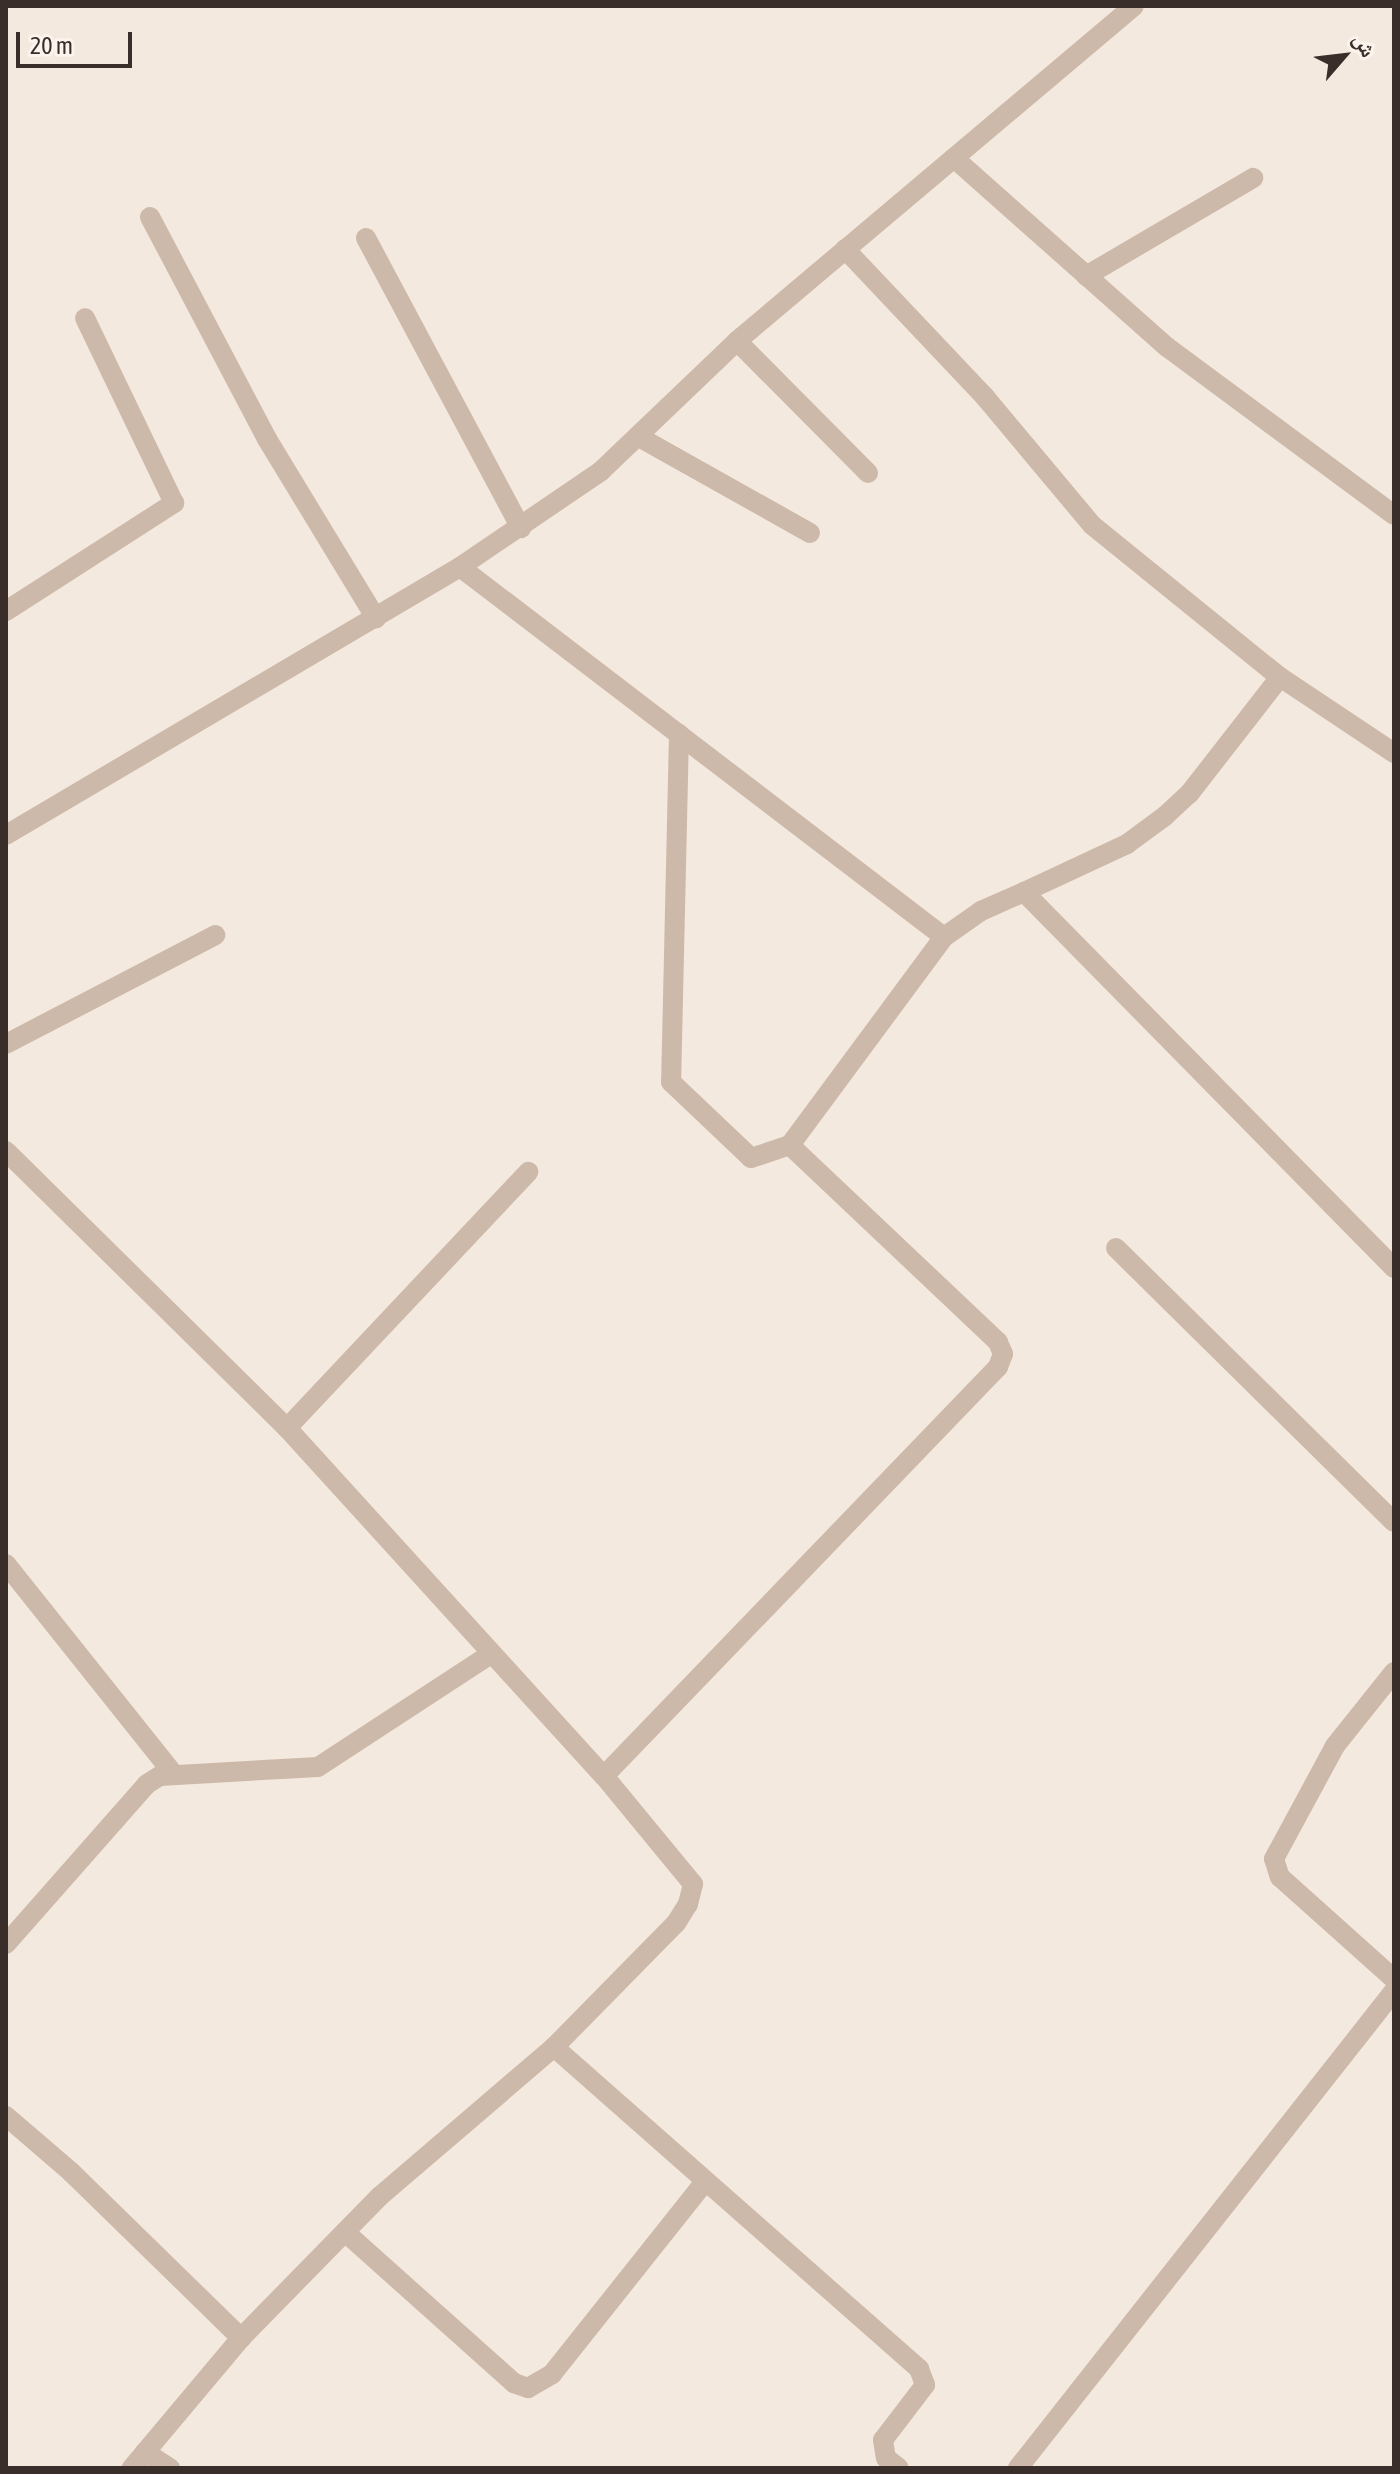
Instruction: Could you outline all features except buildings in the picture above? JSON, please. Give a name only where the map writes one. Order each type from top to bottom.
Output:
[{"type":"street","points":[[6,835],[376,618],[521,528],[639,437],[737,341],[1134,6]]},
{"type":"street","points":[[954,158],[1167,347],[1389,505]]},
{"type":"street","points":[[1086,276],[1253,178]]},
{"type":"street","points":[[150,217],[267,439],[376,618]]},
{"type":"street","points":[[366,238],[521,528]]},
{"type":"street","points":[[845,249],[985,397],[1092,525],[1280,677],[1394,753]]},
{"type":"street","points":[[6,611],[174,503],[85,318]]},
{"type":"street","points":[[737,341],[868,473]]},
{"type":"street","points":[[639,437],[810,533]]},
{"type":"street","points":[[460,567],[944,937]]},
{"type":"street","points":[[679,734],[671,1082],[751,1158],[790,1145],[944,937],[981,911],[1127,844],[1165,816],[1189,794],[1280,677]]},
{"type":"street","points":[[1024,892],[1394,1268]]},
{"type":"street","points":[[6,1044],[215,935]]},
{"type":"street","points":[[604,1776],[998,1367],[1003,1354],[998,1342],[945,1289],[790,1145]]},
{"type":"street","points":[[6,1151],[287,1428],[489,1655],[604,1776],[693,1884],[688,1904],[676,1923],[554,2047],[345,2232],[241,2338],[132,2468]]},
{"type":"street","points":[[287,1428],[528,1172]]},
{"type":"street","points":[[1116,1248],[1394,1522]]},
{"type":"street","points":[[6,1564],[173,1773]]},
{"type":"street","points":[[6,1944],[147,1784],[173,1773],[318,1767],[489,1655]]},
{"type":"street","points":[[1394,1672],[1335,1746],[1274,1859],[1280,1877],[1394,1979]]},
{"type":"street","points":[[1018,2468],[1394,1991]]},
{"type":"street","points":[[554,2047],[704,2183],[919,2369],[925,2385],[883,2440],[886,2458],[899,2468]]},
{"type":"street","points":[[6,2116],[71,2172],[241,2338]]},
{"type":"street","points":[[345,2232],[514,2383],[528,2388],[552,2374],[704,2183]]},
{"type":"street","points":[[145,2452],[170,2468]]}]
